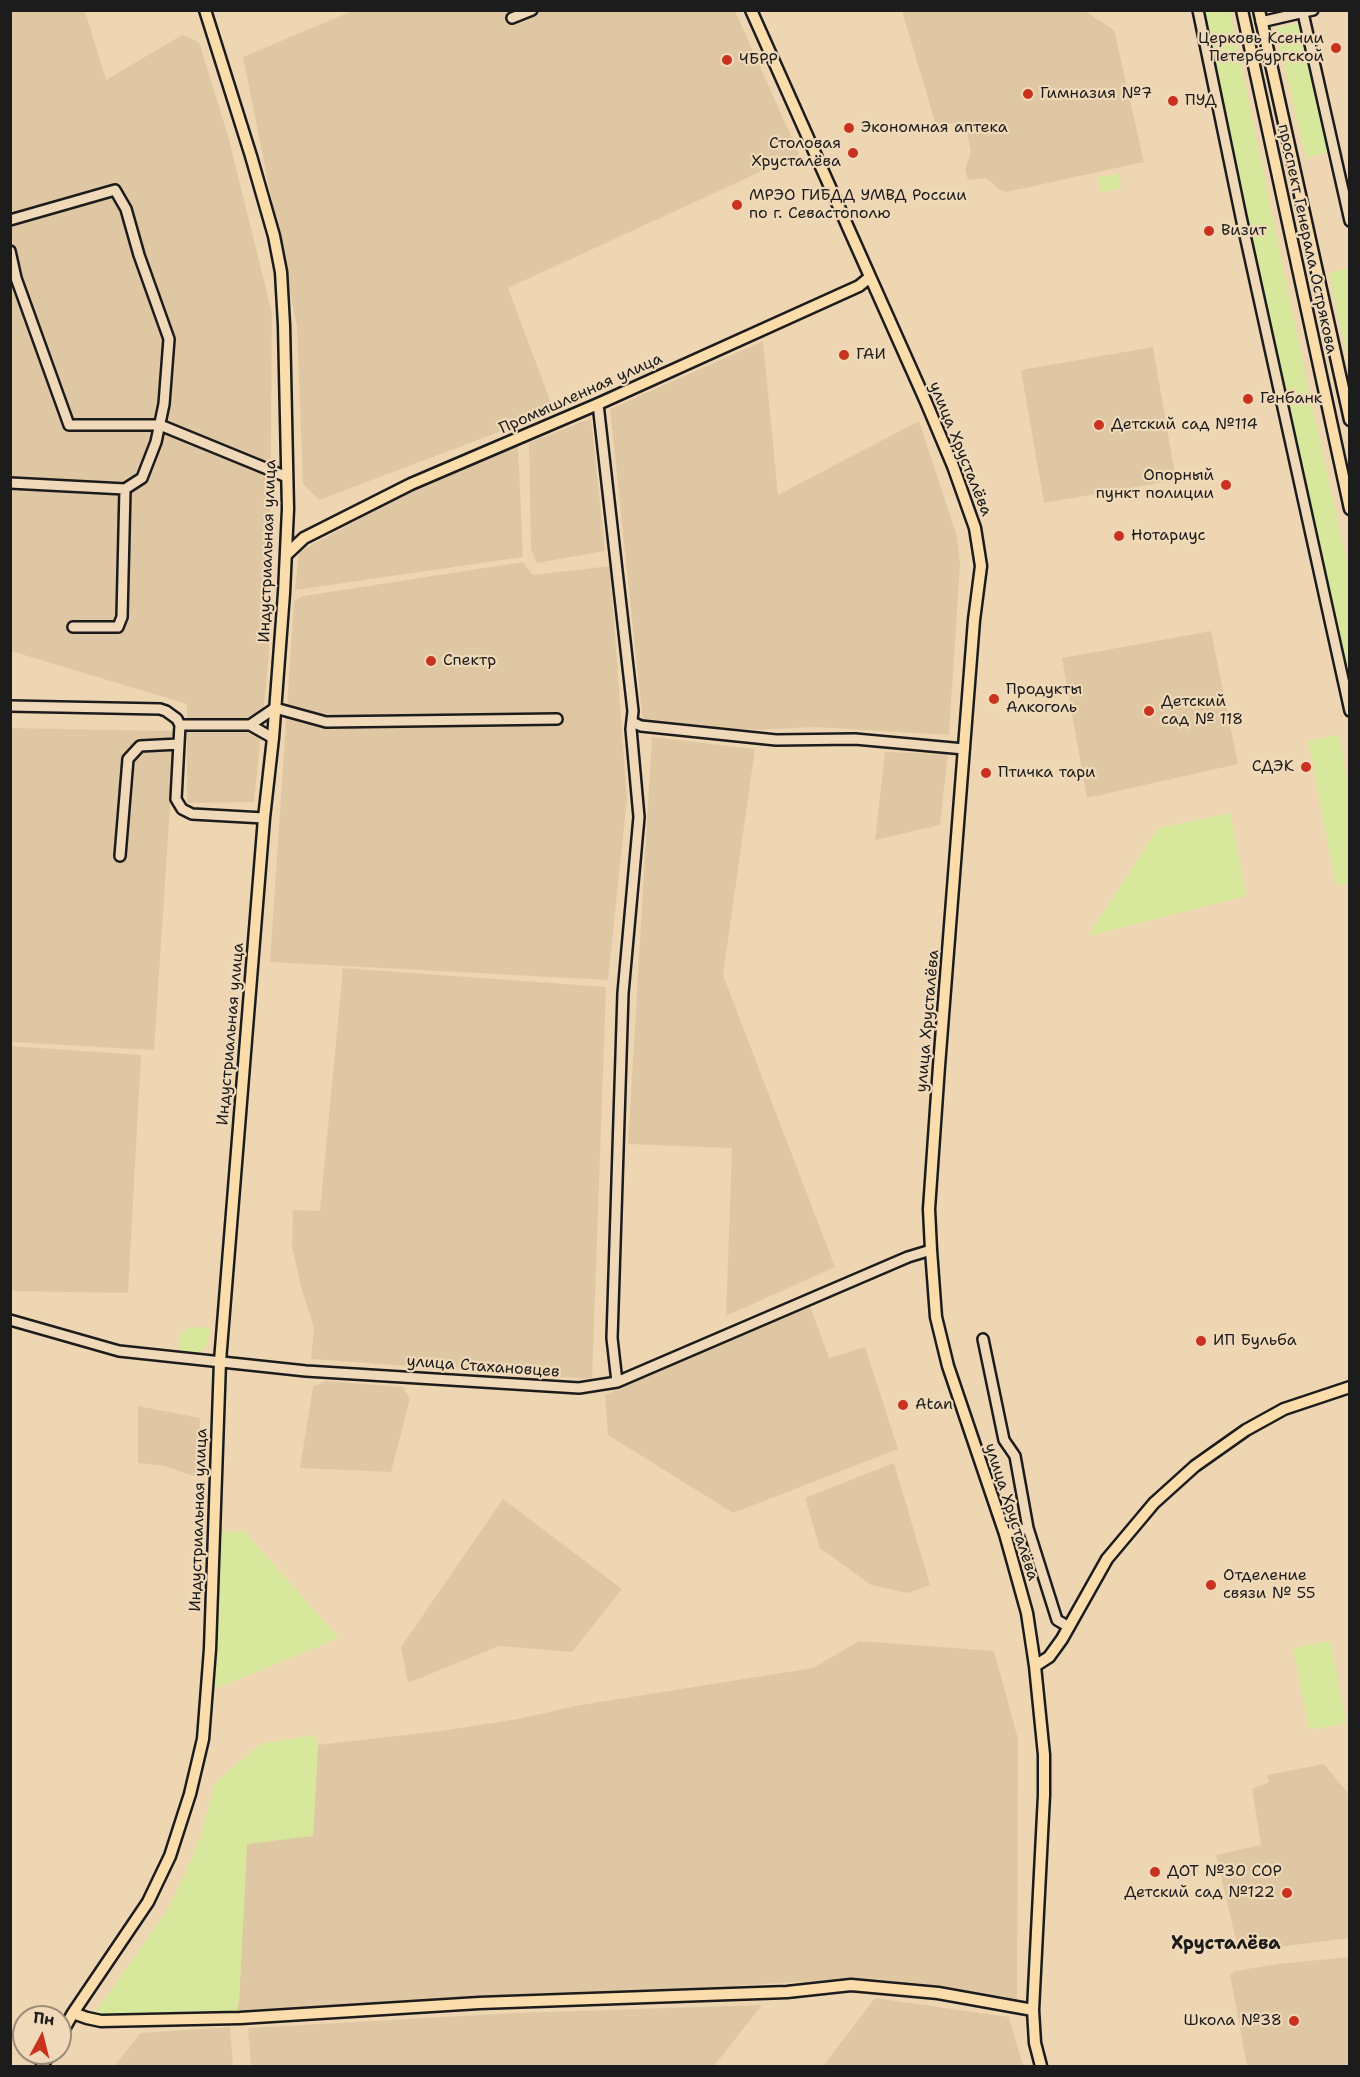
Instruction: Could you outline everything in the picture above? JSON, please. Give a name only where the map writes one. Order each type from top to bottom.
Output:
[{"type":"main road","name":"Индустриальная улица","points":[[73,2013],[148,1902],[166,1865],[190,1794],[203,1739],[210,1649],[219,1361],[264,818],[273,738],[286,555],[288,509],[281,272],[274,236],[251,156],[205,10]]},
{"type":"main road","name":"улица Хрусталёва","points":[[752,10],[949,457],[975,528],[981,566],[974,620],[929,1209],[936,1317],[948,1366],[1005,1534],[1027,1613],[1035,1666],[1044,1755],[1033,2010],[1035,2043],[1041,2067]]},
{"type":"main road","name":"проспект Генерала Острякова","points":[[1242,10],[1350,509]]},
{"type":"main road","name":"проспект Генерала Острякова","points":[[1260,16],[1350,420]]},
{"type":"main road","name":"Промышленная улица","points":[[286,555],[304,538],[411,484],[598,404],[852,289],[870,277]]},
{"type":"main road","points":[[288,509],[292,526],[304,538]]},
{"type":"main road","points":[[1035,1666],[1049,1657],[1069,1628],[1107,1559],[1154,1503],[1195,1466],[1246,1430],[1284,1409],[1350,1387]]},
{"type":"main road","points":[[73,2013],[101,2021],[240,2018],[478,2003],[787,1992],[851,1985],[938,1993],[1033,2010]]},
{"type":"street","points":[[512,18],[532,10]]},
{"type":"street","points":[[1198,10],[1241,217],[1350,711]]},
{"type":"street","points":[[1260,16],[1303,13],[1313,10]]},
{"type":"street","points":[[1303,13],[1350,221]]},
{"type":"street","points":[[10,220],[115,190],[126,209],[139,255],[169,339],[164,404],[156,442],[142,478],[125,489],[10,483]]},
{"type":"street","points":[[10,251],[15,278],[69,425],[160,424],[287,477]]},
{"type":"street","points":[[598,404],[633,711],[639,817],[623,993],[612,1338],[617,1382]]},
{"type":"street","points":[[73,627],[118,627],[122,617],[125,489]]},
{"type":"street","points":[[10,706],[160,709],[172,714],[180,725],[176,799],[182,809],[192,814],[264,818]]},
{"type":"street","points":[[250,725],[275,708],[326,722],[557,719]]},
{"type":"street","points":[[632,722],[641,726],[776,740],[855,739],[964,749]]},
{"type":"street","points":[[180,725],[250,725],[273,738]]},
{"type":"street","points":[[120,856],[128,759],[140,746],[179,744]]},
{"type":"street","name":"улица Стахановцев","points":[[10,1320],[119,1351],[306,1371],[572,1388],[617,1382],[908,1257],[931,1250]]},
{"type":"street","points":[[984,1339],[1004,1440],[1015,1456],[1028,1528],[1057,1620],[1069,1628]]},
{"type":"street","points":[[1005,1534],[1028,1528]]},
{"type":"shaded area","points":[[10,11],[85,11],[106,80],[182,35],[199,42],[228,136],[272,313],[269,656],[254,802],[187,803],[187,704],[11,651]]},
{"type":"shaded area","points":[[352,11],[735,11],[799,154],[508,288],[554,411],[319,500],[303,484],[297,327],[243,57]]},
{"type":"shaded area","name":"Гимназия №7","points":[[902,11],[1085,11],[1114,30],[1144,162],[1006,192],[986,178],[968,180],[965,169],[971,153],[965,122],[936,125]]},
{"type":"shaded area","points":[[763,341],[778,495],[919,421],[957,537],[960,563],[949,735],[815,727],[757,730],[643,723],[610,409]]},
{"type":"shaded area","name":"Детский сад №114","points":[[1153,347],[1176,480],[1044,503],[1021,370]]},
{"type":"shaded area","points":[[591,418],[605,551],[537,563],[531,549],[529,443]]},
{"type":"shaded area","points":[[518,445],[523,557],[295,590],[299,552],[419,486]]},
{"type":"shaded area","points":[[523,562],[533,575],[610,566],[627,799],[608,980],[270,962],[294,601],[304,596]]},
{"type":"shaded area","name":"Детский сад № 118","points":[[1211,631],[1238,764],[1087,798],[1062,658]]},
{"type":"shaded area","points":[[10,728],[175,731],[154,1050],[11,1042]]},
{"type":"shaded area","points":[[652,737],[755,749],[723,975],[835,1267],[726,1316],[732,1148],[628,1144]]},
{"type":"shaded area","points":[[885,752],[948,754],[940,825],[875,840]]},
{"type":"shaded area","points":[[343,968],[606,987],[592,1379],[311,1359],[314,1328],[292,1246],[293,1210],[320,1211]]},
{"type":"shaded area","points":[[10,1046],[141,1055],[128,1293],[11,1291]]},
{"type":"shaded area","points":[[809,1303],[829,1358],[865,1347],[898,1449],[733,1513],[608,1435],[605,1395]]},
{"type":"shaded area","points":[[325,1381],[403,1387],[410,1399],[391,1472],[300,1468],[313,1387]]},
{"type":"shaded area","points":[[138,1406],[200,1418],[199,1478],[165,1466],[138,1463]]},
{"type":"shaded area","points":[[894,1463],[930,1585],[908,1593],[871,1585],[820,1548],[805,1498]]},
{"type":"shaded area","points":[[503,1499],[622,1589],[572,1652],[499,1646],[408,1683],[401,1647]]},
{"type":"shaded area","points":[[859,1641],[994,1651],[1018,1739],[1017,2000],[852,1979],[236,2014],[239,2001],[247,1844],[313,1835],[318,1745],[441,1731],[518,1719],[581,1705],[813,1668]]},
{"type":"shaded area","name":"Детский сад №122","points":[[1324,1764],[1347,1792],[1350,1826],[1349,1938],[1248,1951],[1238,1944],[1234,1932],[1216,1855],[1261,1845],[1252,1789],[1269,1782],[1267,1775]]},
{"type":"shaded area","name":"Школа №38","points":[[1349,1957],[1349,2066],[1247,2066],[1230,1975],[1235,1971],[1278,1964]]},
{"type":"shaded area","points":[[875,1998],[1009,2017],[1023,2066],[823,2066]]},
{"type":"shaded area","points":[[762,2005],[714,2066],[251,2066],[248,2028],[514,2013]]},
{"type":"shaded area","points":[[230,2027],[233,2066],[114,2066],[141,2033]]},
{"type":"green space","points":[[1202,11],[1230,11],[1307,383],[1349,571],[1349,689]]},
{"type":"green space","points":[[1298,23],[1330,152],[1306,158],[1275,28]]},
{"type":"green space","points":[[1119,174],[1121,188],[1101,192],[1098,177]]},
{"type":"green space","points":[[1350,268],[1349,366],[1329,273]]},
{"type":"green space","points":[[1339,735],[1349,791],[1350,883],[1336,885],[1308,741]]},
{"type":"green space","points":[[1230,813],[1246,896],[1088,936],[1158,828]]},
{"type":"green space","points":[[188,1328],[208,1328],[210,1334],[206,1347],[201,1352],[183,1351],[179,1348],[178,1340]]},
{"type":"green space","points":[[244,1531],[339,1638],[215,1689],[220,1532]]},
{"type":"green space","points":[[1330,1641],[1346,1723],[1309,1730],[1293,1648]]},
{"type":"green space","points":[[315,1735],[318,1745],[313,1836],[247,1844],[239,2001],[236,2014],[101,2018],[97,2010],[166,1912],[184,1876],[201,1835],[215,1783],[260,1744]]},
{"type":"place","name":"Церковь Ксении Петербургской","points":[[1336,48]]},
{"type":"place","name":"ЧБРР","points":[[727,60]]},
{"type":"place","name":"Гимназия №7","points":[[1028,94]]},
{"type":"place","name":"ПУД","points":[[1173,101]]},
{"type":"place","name":"Экономная аптека","points":[[849,128]]},
{"type":"place","name":"Столовая Хрусталёва","points":[[853,153]]},
{"type":"place","name":"МРЭО ГИБДД УМВД России по г. Севастополю","points":[[737,205]]},
{"type":"place","name":"Визит","points":[[1209,231]]},
{"type":"place","name":"ГАИ","points":[[844,355]]},
{"type":"place","name":"Генбанк","points":[[1248,399]]},
{"type":"place","name":"Детский сад №114","points":[[1099,425]]},
{"type":"place","name":"Опорный пункт полиции","points":[[1226,485]]},
{"type":"place","name":"Нотариус","points":[[1119,536]]},
{"type":"place","name":"Спектр","points":[[431,661]]},
{"type":"place","name":"Продукты Алкоголь","points":[[994,699]]},
{"type":"place","name":"Детский сад № 118","points":[[1149,711]]},
{"type":"place","name":"СДЭК","points":[[1306,767]]},
{"type":"place","name":"Птичка тари","points":[[986,773]]},
{"type":"place","name":"ИП Бульба","points":[[1201,1341]]},
{"type":"place","name":"Atan","points":[[903,1405]]},
{"type":"place","name":"Отделение связи № 55","points":[[1211,1585]]},
{"type":"place","name":"ДОТ №30 СОР","points":[[1155,1872]]},
{"type":"place","name":"Детский сад №122","points":[[1287,1893]]},
{"type":"place","name":"Школа №38","points":[[1294,2021]]},
{"type":"district","name":"Хрусталёва","points":[[1226,1944]]}]
